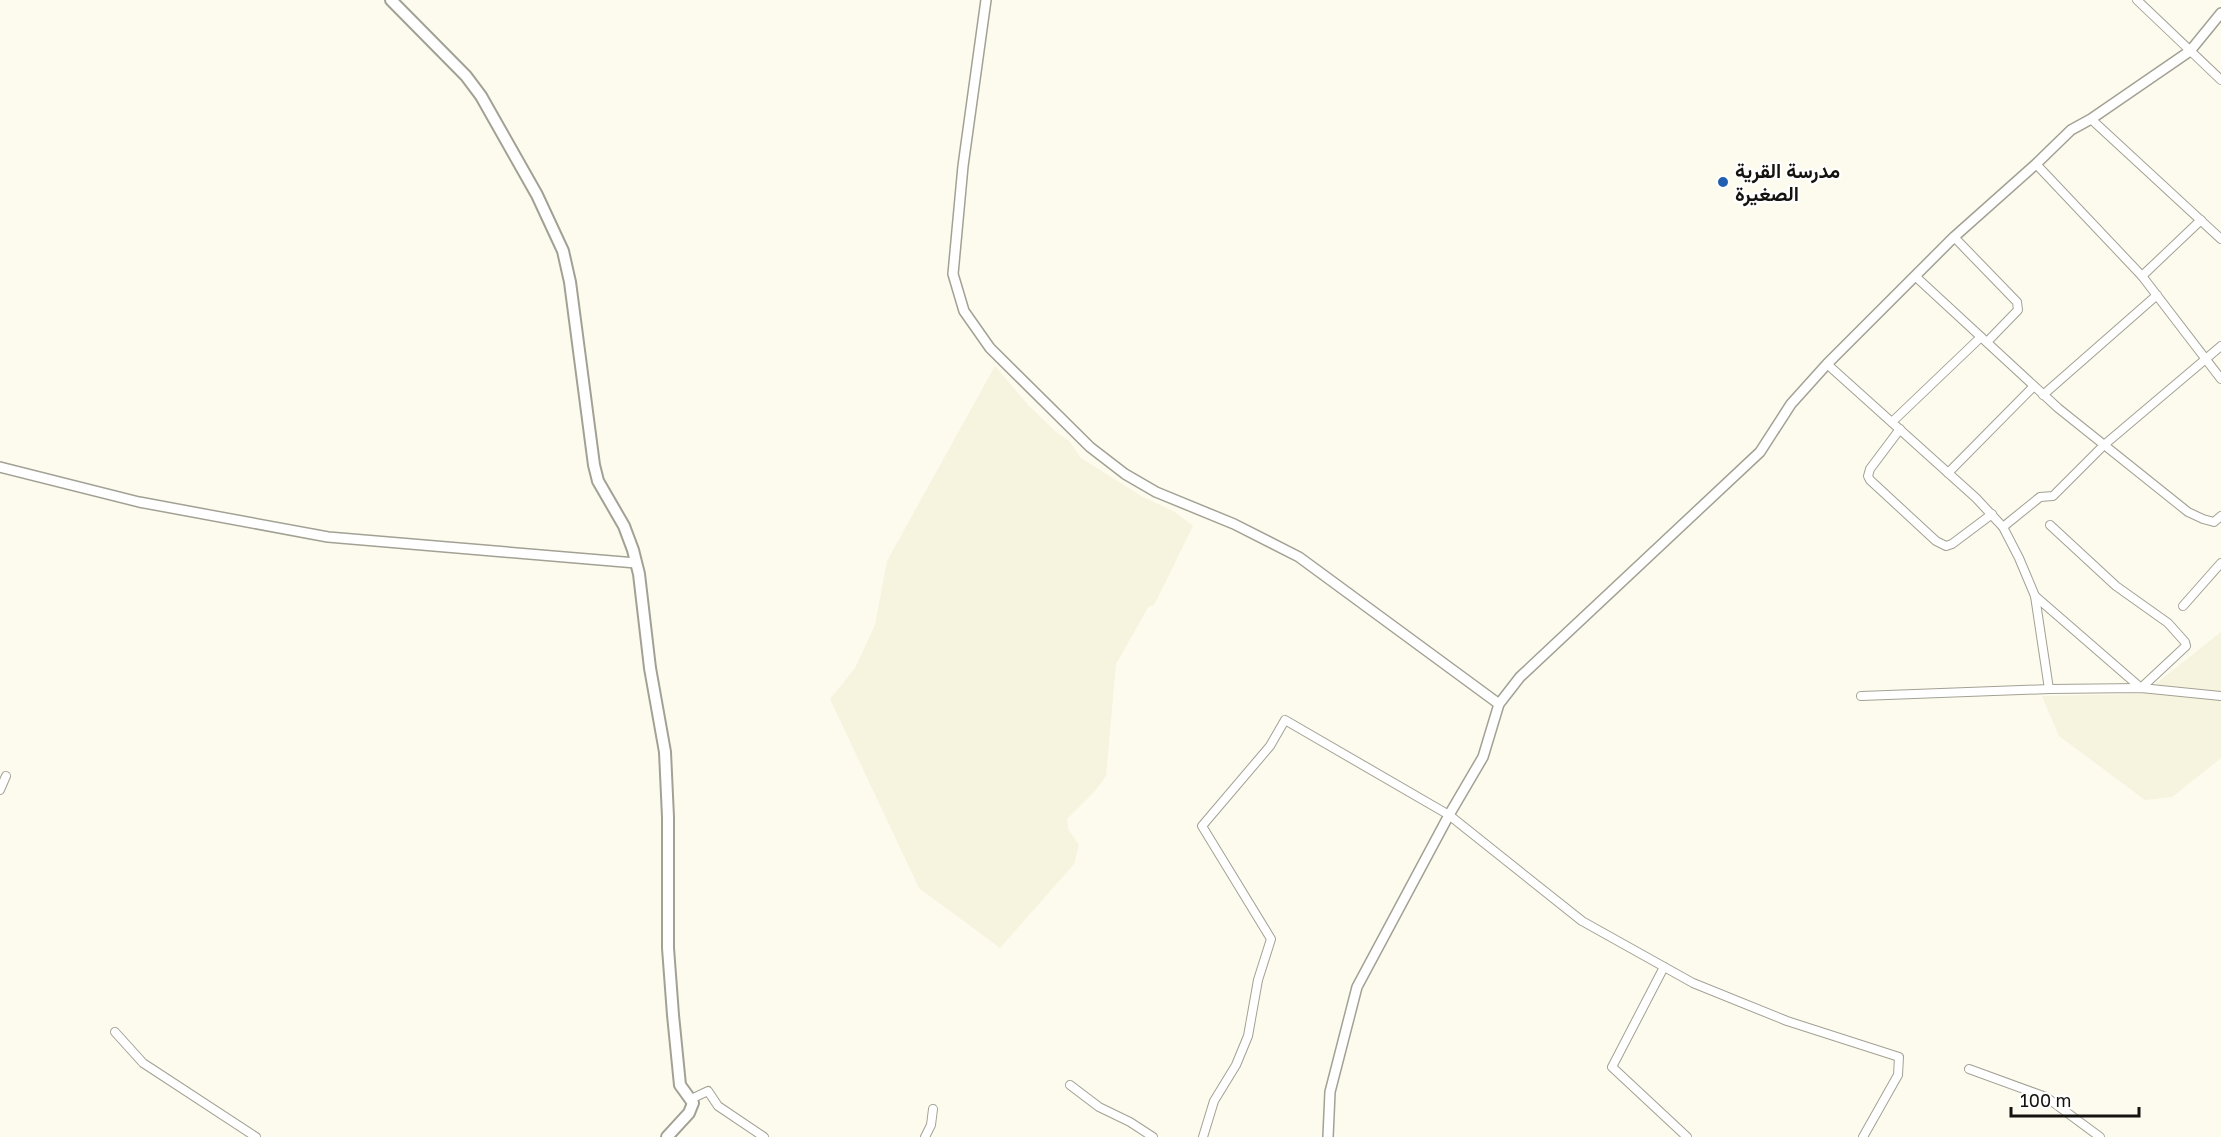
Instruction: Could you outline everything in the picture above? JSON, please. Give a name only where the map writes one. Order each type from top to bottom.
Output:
[{"type":"main road","points":[[391,0],[466,76],[481,96],[551,223],[563,251],[570,282],[584,377],[591,450],[598,481],[624,526],[636,563],[650,668],[665,752],[668,817],[668,948],[680,1085],[691,1099],[691,1110],[667,1137]]},
{"type":"street","points":[[986,0],[963,166],[953,273],[964,311],[990,348],[1090,447],[1125,474],[1156,492],[1234,524],[1299,557],[1499,704]]},
{"type":"street","points":[[2137,0],[2221,80]]},
{"type":"street","points":[[1328,1137],[1330,1092],[1357,987],[1449,815],[1483,757],[1499,704],[1520,677],[1760,452],[1791,404],[1827,364],[1954,237],[2071,130],[2091,119],[2190,51],[2221,13]]},
{"type":"street","points":[[2091,119],[2221,238]]},
{"type":"street","points":[[2036,164],[2142,276],[2221,380]]},
{"type":"street","points":[[2142,276],[2201,220]]},
{"type":"street","points":[[1892,422],[2018,310],[2017,302],[1954,237]]},
{"type":"street","points":[[1915,276],[2043,395],[2188,512],[2214,522],[2221,516]]},
{"type":"street","points":[[2043,395],[2157,295]]},
{"type":"street","points":[[2003,527],[2040,496],[2053,496],[2104,445],[2221,346]]},
{"type":"street","points":[[1827,364],[1948,473],[2003,527],[2035,596],[2049,688]]},
{"type":"street","points":[[1948,473],[2034,386]]},
{"type":"street","points":[[1900,429],[1868,474],[1870,480],[1878,488],[1936,541],[1946,546],[1992,514]]},
{"type":"street","points":[[0,467],[139,502],[328,537],[636,563]]},
{"type":"street","points":[[2050,525],[2116,586],[2168,624],[2185,642],[2186,646],[2182,651],[2141,688]]},
{"type":"street","points":[[2183,606],[2221,563]]},
{"type":"street","points":[[2035,596],[2141,688]]},
{"type":"street","points":[[1861,696],[2049,688],[2141,688],[2221,696]]},
{"type":"street","points":[[1203,1137],[1214,1101],[1236,1065],[1248,1036],[1258,980],[1271,939],[1202,826],[1270,746],[1285,720],[1449,815],[1582,921],[1664,967],[1693,982],[1787,1021],[1899,1057],[1898,1075],[1863,1137]]},
{"type":"street","points":[[0,790],[6,776]]},
{"type":"street","points":[[1664,967],[1612,1067],[1687,1137]]},
{"type":"street","points":[[115,1032],[143,1063],[256,1137]]},
{"type":"street","points":[[1969,1069],[2046,1097],[2100,1137]]},
{"type":"street","points":[[1070,1084],[1099,1107],[1131,1122],[1153,1137]]},
{"type":"street","points":[[691,1099],[708,1091],[718,1106],[764,1137]]},
{"type":"street","points":[[925,1137],[931,1125],[933,1108]]},
{"type":"shaded area","points":[[995,366],[1029,406],[1069,441],[1081,458],[1143,497],[1175,512],[1193,526],[1154,605],[1149,606],[1116,664],[1106,776],[1095,791],[1067,819],[1068,829],[1079,845],[1074,864],[1000,948],[919,888],[830,699],[855,668],[875,625],[887,561]]},
{"type":"shaded area","points":[[2221,632],[2221,758],[2172,797],[2145,800],[2059,736],[2042,696],[2143,694]]},
{"type":"place","name":"مدرسة القرية الصغيرة","points":[[1723,182]]}]
